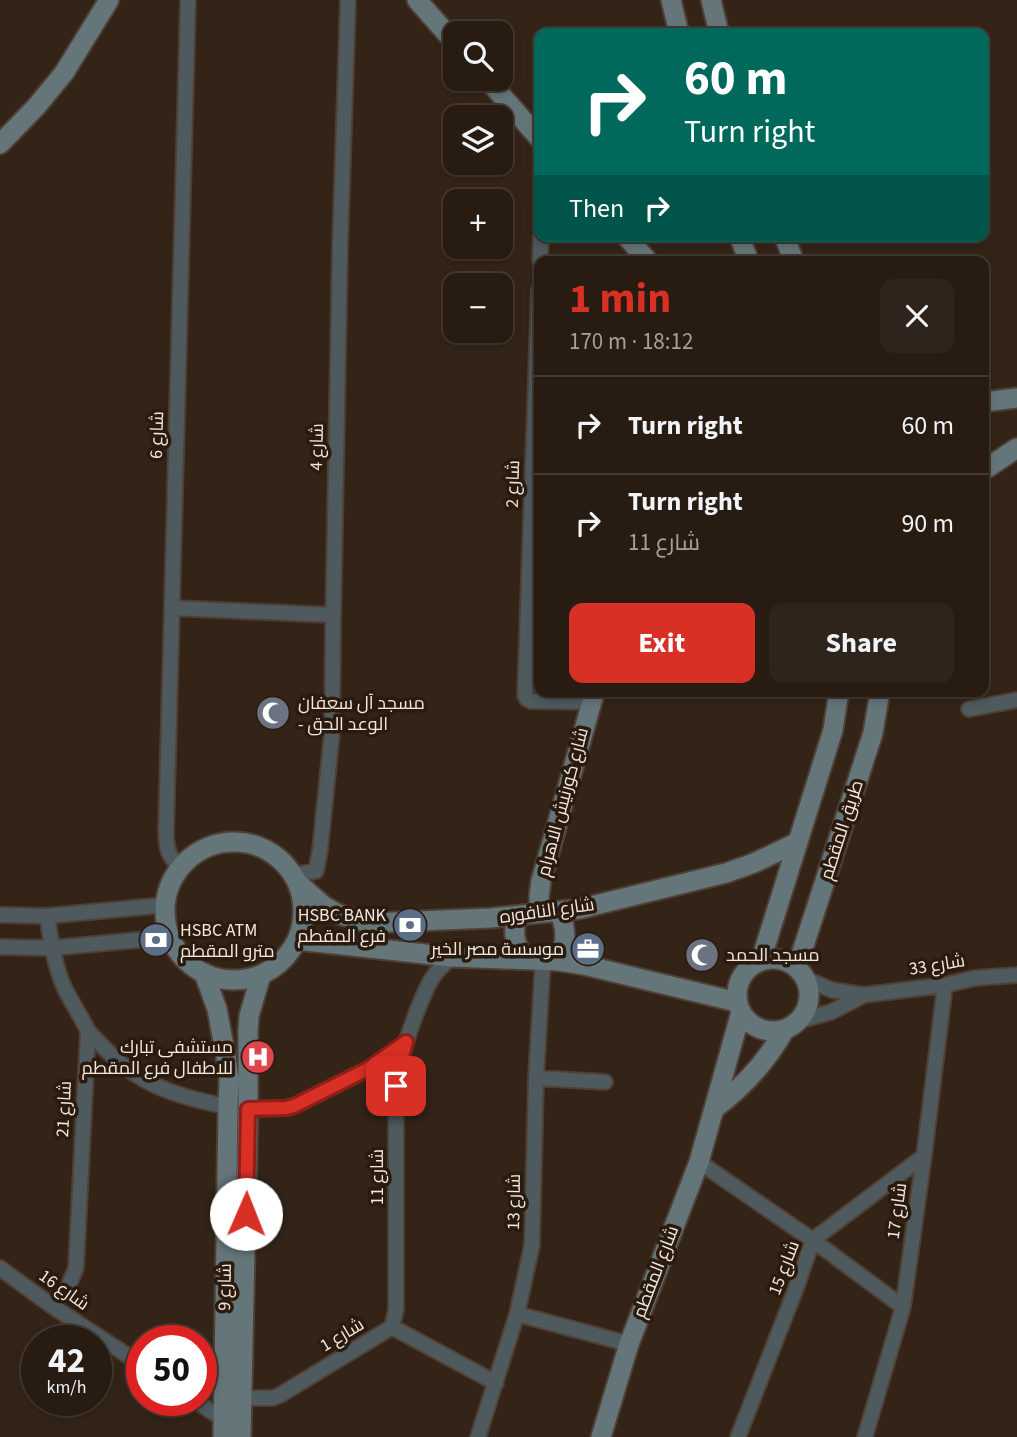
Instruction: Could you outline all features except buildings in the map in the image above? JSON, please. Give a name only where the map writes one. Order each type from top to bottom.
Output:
[{"type":"main road","points":[[0,144],[64,73],[109,0]]},
{"type":"main road","points":[[417,0],[443,29]]},
{"type":"main road","points":[[671,0],[678,28]]},
{"type":"main road","points":[[711,0],[718,28]]},
{"type":"main road","points":[[498,91],[534,132]]},
{"type":"main road","points":[[631,242],[644,256]]},
{"type":"main road","points":[[989,401],[1017,398]]},
{"type":"main road","points":[[989,467],[1017,448]]},
{"type":"main road","name":"شارع كورنيش الاهرام","points":[[550,912],[539,897],[541,881],[593,697]]},
{"type":"main road","points":[[761,960],[832,730],[838,697]]},
{"type":"main road","name":"طريق المقطم","points":[[801,973],[873,733],[879,697]]},
{"type":"main road","points":[[238,841],[264,848],[285,864],[295,879],[303,906],[297,940],[279,964],[261,975],[226,980],[204,973],[187,962],[170,937],[165,916],[167,892],[180,867],[200,850],[238,841]]},
{"type":"main road","name":"شارع النافوره","points":[[295,879],[324,906],[354,920],[370,923],[517,916],[579,909],[740,869],[798,842]]},
{"type":"main road","points":[[542,960],[562,953],[566,936],[563,919],[550,912]]},
{"type":"main road","points":[[517,916],[514,934],[516,943],[542,960]]},
{"type":"main road","points":[[297,940],[452,957],[542,960],[584,965],[739,1007]]},
{"type":"main road","points":[[715,1108],[755,1073],[806,1009],[809,994],[801,973],[783,960],[761,960],[748,968],[739,980],[739,1007],[750,1023],[763,1030],[771,1031],[791,1025]]},
{"type":"main road","name":"شارع 9","points":[[204,973],[217,1009],[229,1079],[223,1428]]},
{"type":"main road","name":"شارع 9","points":[[241,1437],[247,1057],[249,1016],[261,975]]},
{"type":"main road","name":"شارع المقطم","points":[[601,1437],[629,1344],[699,1162],[739,1007]]},
{"type":"street","name":"شارع 6","points":[[180,867],[169,855],[166,831],[188,0]]},
{"type":"street","name":"شارع 4","points":[[295,879],[316,871],[332,733],[341,224],[348,0]]},
{"type":"street","name":"شارع 2","points":[[534,568],[532,679],[525,695],[530,701],[593,697]]},
{"type":"street","points":[[172,608],[333,615]]},
{"type":"street","points":[[970,709],[1017,700]]},
{"type":"street","points":[[0,915],[47,916],[165,905]]},
{"type":"street","points":[[47,916],[52,948],[64,987],[88,1031],[110,1054],[137,1075],[168,1091],[228,1107]]},
{"type":"street","points":[[0,947],[52,948],[170,937]]},
{"type":"street","name":"شارع 11","points":[[392,1328],[396,1310],[398,1071],[428,985],[452,957]]},
{"type":"street","name":"شارع 13","points":[[478,1437],[517,1314],[530,1258],[542,960]]},
{"type":"street","name":"شارع 33","points":[[801,973],[832,990],[864,995],[945,985],[975,978],[1017,975]]},
{"type":"street","name":"شارع 17","points":[[865,1437],[903,1307],[945,985]]},
{"type":"street","name":"شارع 33","points":[[791,1025],[831,1012],[864,995]]},
{"type":"street","name":"شارع 21","points":[[52,1306],[67,1289],[76,1268],[88,1031]]},
{"type":"street","points":[[248,1109],[294,1106],[368,1069],[406,1042]]},
{"type":"street","points":[[536,1078],[605,1082]]},
{"type":"street","name":"شارع 15","points":[[738,1437],[814,1241],[924,1156]]},
{"type":"street","points":[[699,1162],[814,1241],[903,1307]]},
{"type":"street","name":"شارع 16","points":[[0,1268],[126,1355]]},
{"type":"street","points":[[517,1314],[629,1344]]},
{"type":"street","name":"شارع 1","points":[[243,1398],[273,1398],[280,1395],[392,1328],[496,1384]]},
{"type":"place","name":"مسجد آل سعفان - الوعد الحق","points":[[273,713]]},
{"type":"place","name":"HSBC BANK فرع المقطم","points":[[410,925]]},
{"type":"place","name":"HSBC ATM مترو المقطم","points":[[156,940]]},
{"type":"place","name":"موسسة مصر الخير","points":[[588,949]]},
{"type":"place","name":"مسجد الحمد","points":[[702,955]]},
{"type":"place","name":"مستشفى تبارك للاطفال فرع المقطم","points":[[258,1057]]},
{"type":"route","points":[[246,1214],[248,1109],[294,1106],[368,1069],[406,1042],[396,1086]]}]
